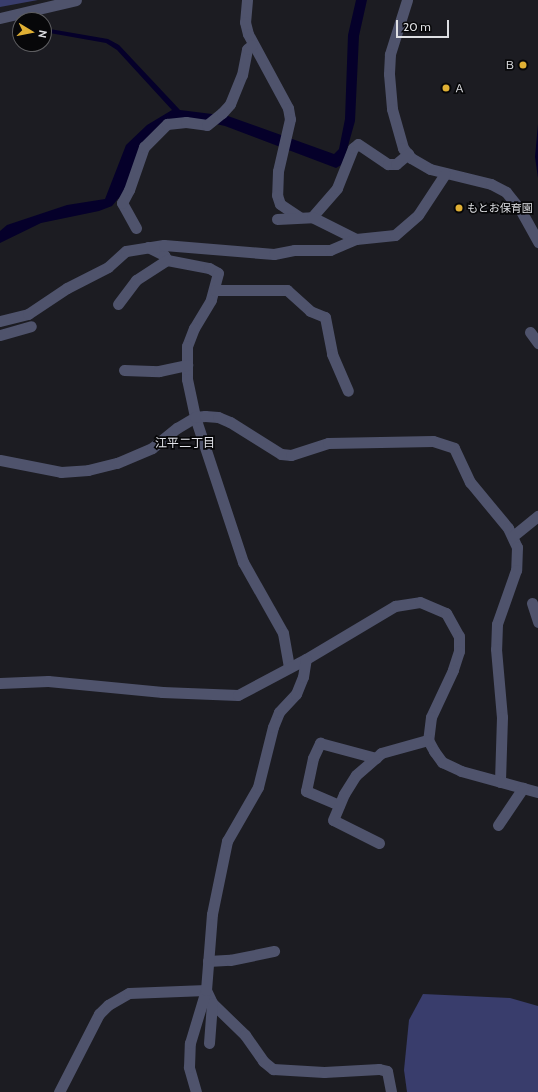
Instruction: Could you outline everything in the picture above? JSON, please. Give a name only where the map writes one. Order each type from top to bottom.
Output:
[{"type":"street","points":[[0,18],[76,0]]},
{"type":"street","points":[[247,0],[245,22],[252,45],[288,108],[290,131],[284,149],[276,187],[277,195],[280,204],[299,217]]},
{"type":"street","points":[[407,0],[390,54],[389,74],[398,134],[408,154],[430,169],[445,174],[491,184],[506,192],[520,210],[538,242]]},
{"type":"street","points":[[136,228],[122,203],[129,190],[144,147],[167,124],[186,122],[208,125],[222,113],[230,104],[242,75],[247,50],[252,45]]},
{"type":"street","points":[[312,217],[337,188],[353,148],[358,144],[388,164],[396,164],[408,154]]},
{"type":"street","points":[[0,321],[34,310],[67,288],[108,268],[126,251],[164,245],[274,254],[294,250],[330,250],[356,238],[395,235],[406,227],[425,206],[445,174]]},
{"type":"street","points":[[277,219],[312,217],[356,238]]},
{"type":"street","points":[[148,247],[164,255],[167,260]]},
{"type":"street","points":[[118,304],[136,280],[167,260],[209,268],[218,273],[215,290],[187,346],[187,365],[195,417],[243,562],[284,633],[289,667]]},
{"type":"street","points":[[215,290],[287,290],[310,311],[325,318],[332,354],[348,391]]},
{"type":"street","points":[[0,335],[31,326]]},
{"type":"street","points":[[530,332],[538,343]]},
{"type":"street","points":[[124,370],[159,371],[187,365]]},
{"type":"street","points":[[0,460],[61,472],[88,470],[117,463],[152,448],[195,417],[224,420],[244,430],[267,447],[290,455],[328,443],[441,442],[454,448],[470,482],[513,536],[516,547],[516,570],[497,624],[502,717],[500,782]]},
{"type":"street","points":[[513,536],[538,516]]},
{"type":"street","points":[[0,683],[48,681],[224,696],[238,695],[306,659],[396,606],[420,602],[440,608],[456,627],[460,651],[453,670],[435,704],[428,740],[442,762],[500,782],[538,792]]},
{"type":"street","points":[[532,603],[538,622]]},
{"type":"street","points":[[196,1092],[189,1067],[190,1043],[206,990],[212,914],[227,841],[258,787],[273,727],[279,712],[296,694],[303,676],[306,659]]},
{"type":"street","points":[[379,843],[333,820],[339,805],[356,775],[376,758],[391,749],[428,740]]},
{"type":"street","points":[[339,805],[306,791],[313,758],[320,743],[376,758]]},
{"type":"street","points":[[498,825],[523,788]]},
{"type":"street","points":[[208,961],[230,960],[274,951]]},
{"type":"street","points":[[206,990],[212,1003],[245,1035],[263,1061],[273,1069],[324,1072],[379,1068],[387,1071],[391,1092]]},
{"type":"street","points":[[59,1092],[99,1014],[108,1005],[129,993],[206,990]]},
{"type":"street","points":[[209,1043],[212,1003]]},
{"type":"shaded area","points":[[0,0],[38,0],[0,7]]},
{"type":"shaded area","points":[[356,0],[367,0],[359,36],[355,121],[343,164],[336,168],[225,126],[189,118],[155,132],[122,194],[112,206],[99,211],[41,223],[0,243],[0,231],[7,225],[67,205],[105,199],[126,145],[147,125],[172,110],[117,50],[106,43],[52,33],[52,29],[108,39],[119,45],[180,110],[228,116],[334,154],[339,149],[345,119],[348,35]]},
{"type":"shaded area","points":[[538,124],[538,178],[535,157]]},
{"type":"shaded area","points":[[423,994],[510,998],[538,1006],[538,1092],[407,1092],[404,1070],[409,1020]]},
{"type":"place","name":"Ｂ","points":[[523,65]]},
{"type":"place","name":"Ａ","points":[[446,88]]},
{"type":"place","name":"もとお保育園","points":[[459,208]]},
{"type":"district","name":"江平二丁目","points":[[185,443]]}]
